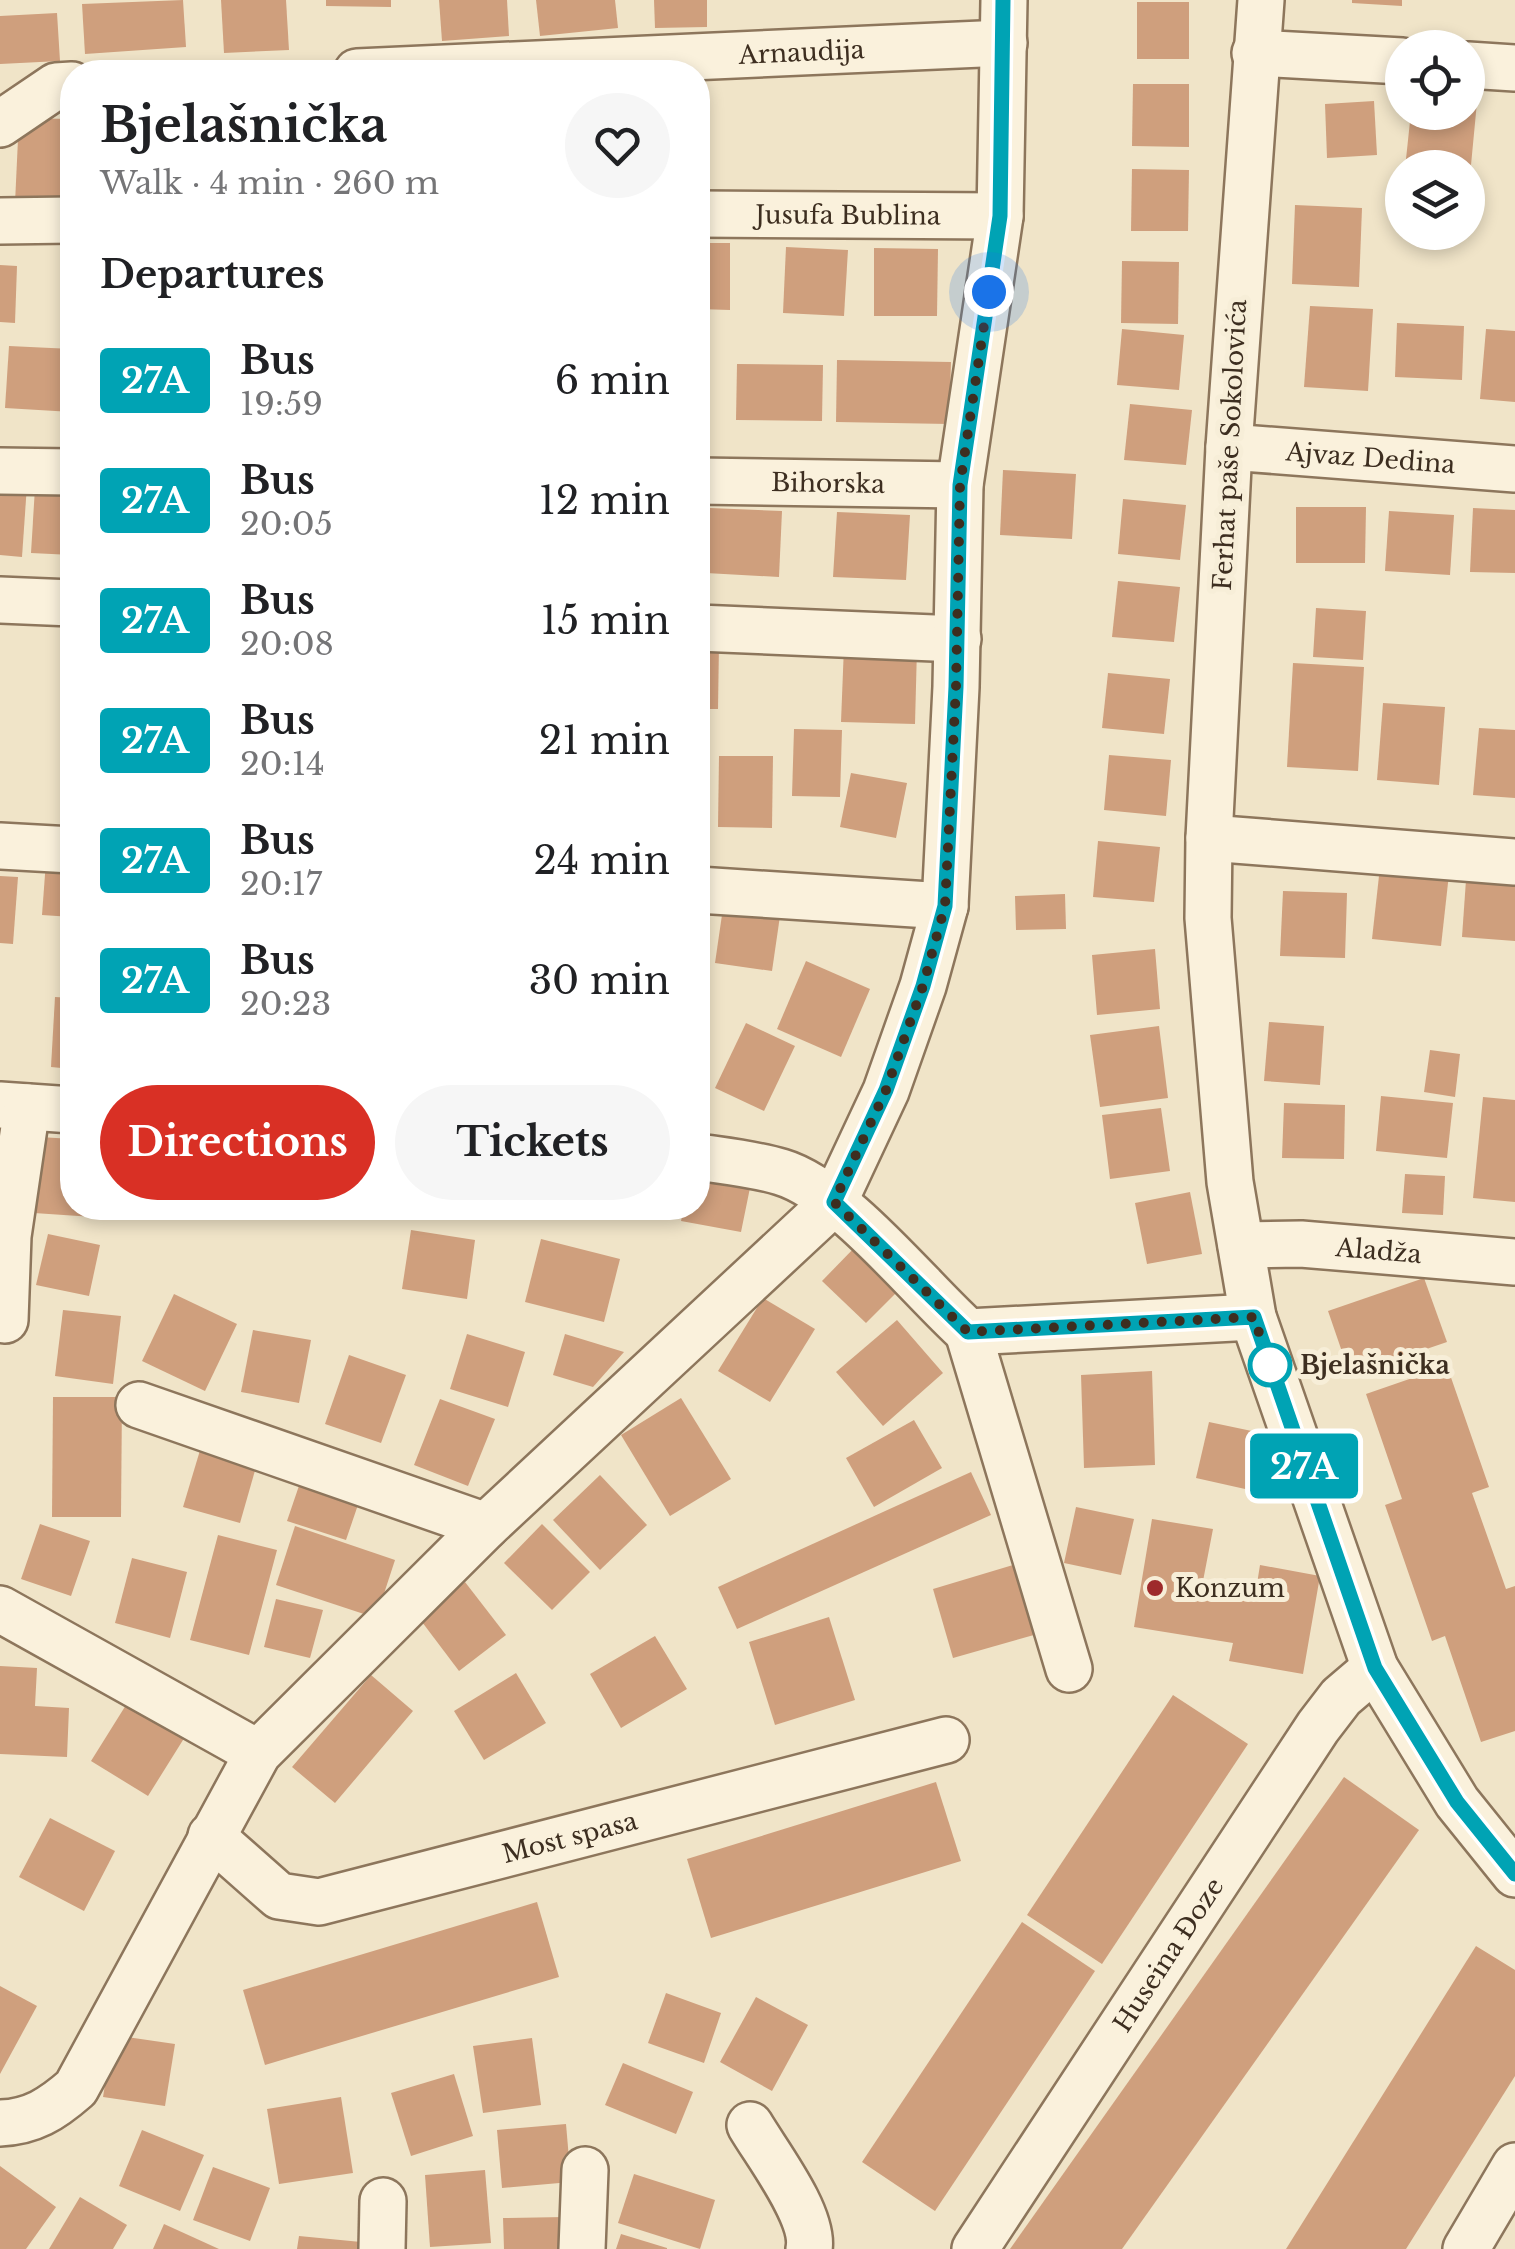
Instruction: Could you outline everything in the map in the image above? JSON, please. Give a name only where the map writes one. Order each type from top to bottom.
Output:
[{"type":"street","name":"Ferhat paše Sokolovića","points":[[1254,1317],[1230,1182],[1210,937],[1209,838],[1229,448],[1261,0]]},
{"type":"street","points":[[0,2124],[21,2122],[51,2110],[76,2088],[258,1753],[486,1526],[834,1202],[886,1090],[923,986],[945,906],[958,639],[960,485],[1000,216],[1004,22]]},
{"type":"street","name":"Arnaudija","points":[[512,60],[1004,22]]},
{"type":"street","points":[[1255,53],[1385,60]]},
{"type":"street","points":[[1485,66],[1515,68]]},
{"type":"street","points":[[0,124],[60,86]]},
{"type":"street","name":"Jusufa Bublina","points":[[710,214],[1000,216]]},
{"type":"street","points":[[0,221],[60,220]]},
{"type":"street","name":"Ajvaz Dedina","points":[[1229,448],[1515,469]]},
{"type":"street","points":[[0,470],[60,472]]},
{"type":"street","name":"Bihorska","points":[[710,481],[960,485]]},
{"type":"street","points":[[0,600],[60,602]]},
{"type":"street","points":[[710,629],[958,639]]},
{"type":"street","points":[[1209,838],[1515,862]]},
{"type":"street","points":[[0,846],[60,849]]},
{"type":"street","points":[[710,891],[945,906]]},
{"type":"street","points":[[5,1320],[14,1106],[60,1109]]},
{"type":"street","points":[[710,1159],[782,1172],[834,1202],[968,1332],[980,1387],[1069,1669]]},
{"type":"street","name":"Aladža","points":[[1241,1245],[1301,1244],[1515,1262]]},
{"type":"street","points":[[968,1332],[1254,1317],[1375,1668],[1457,1802],[1515,1874]]},
{"type":"street","points":[[139,1405],[486,1526]]},
{"type":"street","points":[[0,1610],[258,1753]]},
{"type":"street","name":"Huseina Đoze","points":[[975,2249],[1318,1726],[1341,1697],[1375,1668]]},
{"type":"street","name":"Most spasa","points":[[210,1836],[279,1896],[318,1902],[946,1740]]},
{"type":"street","points":[[750,2125],[801,2211],[810,2239],[808,2249]]},
{"type":"street","points":[[1466,2249],[1515,2166]]},
{"type":"street","points":[[582,2249],[586,2170]]},
{"type":"street","points":[[382,2249],[383,2202]]},
{"type":"building","points":[[183,0],[186,47],[85,54],[82,4]]},
{"type":"building","points":[[221,0],[286,0],[289,50],[224,53]]},
{"type":"building","points":[[326,0],[391,0],[391,7],[326,6]]},
{"type":"building","points":[[439,0],[507,0],[509,36],[442,41]]},
{"type":"building","points":[[536,0],[615,0],[618,28],[540,36]]},
{"type":"building","points":[[654,0],[707,0],[707,27],[655,28]]},
{"type":"building","points":[[1402,0],[1402,6],[1352,3]]},
{"type":"building","points":[[1137,2],[1189,2],[1189,59],[1137,59]]},
{"type":"building","points":[[57,13],[60,61],[0,64],[0,16]]},
{"type":"building","points":[[1133,84],[1189,84],[1189,147],[1132,146]]},
{"type":"building","points":[[1374,101],[1377,155],[1327,158],[1325,104]]},
{"type":"building","points":[[19,118],[60,119],[60,205],[15,203]]},
{"type":"building","points":[[1409,130],[1474,130],[1472,150],[1407,150]]},
{"type":"building","points":[[1132,169],[1189,170],[1188,231],[1131,231]]},
{"type":"building","points":[[1295,205],[1362,208],[1359,287],[1292,284]]},
{"type":"building","points":[[710,243],[730,243],[730,310],[710,309]]},
{"type":"building","points":[[786,247],[848,250],[844,316],[783,313]]},
{"type":"building","points":[[874,248],[938,249],[937,316],[874,316]]},
{"type":"building","points":[[1122,261],[1179,262],[1178,324],[1121,323]]},
{"type":"building","points":[[0,265],[17,266],[15,323],[0,322]]},
{"type":"building","points":[[1310,306],[1373,309],[1368,391],[1304,387]]},
{"type":"building","points":[[1397,323],[1464,326],[1462,380],[1395,377]]},
{"type":"building","points":[[1122,329],[1184,335],[1179,390],[1117,385]]},
{"type":"building","points":[[1486,329],[1515,331],[1515,402],[1480,399]]},
{"type":"building","points":[[9,346],[60,348],[60,411],[5,408]]},
{"type":"building","points":[[837,360],[951,362],[949,424],[836,422]]},
{"type":"building","points":[[737,364],[823,365],[822,421],[736,420]]},
{"type":"building","points":[[1130,404],[1192,410],[1186,465],[1124,460]]},
{"type":"building","points":[[1003,470],[1076,474],[1072,539],[1000,535]]},
{"type":"building","points":[[0,483],[27,485],[22,557],[0,555]]},
{"type":"building","points":[[35,488],[60,489],[60,554],[31,553]]},
{"type":"building","points":[[1123,499],[1186,505],[1180,560],[1118,554]]},
{"type":"building","points":[[1296,507],[1366,507],[1365,563],[1296,563]]},
{"type":"building","points":[[710,508],[782,511],[779,577],[710,573]]},
{"type":"building","points":[[1473,508],[1515,510],[1515,573],[1470,572]]},
{"type":"building","points":[[1389,511],[1454,515],[1450,575],[1385,571]]},
{"type":"building","points":[[837,512],[910,515],[906,580],[833,577]]},
{"type":"building","points":[[1118,581],[1180,587],[1174,642],[1112,637]]},
{"type":"building","points":[[1316,608],[1366,611],[1363,660],[1313,657]]},
{"type":"building","points":[[710,643],[719,643],[718,709],[710,709]]},
{"type":"building","points":[[844,646],[917,648],[915,724],[841,722]]},
{"type":"building","points":[[1293,663],[1364,667],[1358,771],[1287,767]]},
{"type":"building","points":[[1108,673],[1170,679],[1164,734],[1102,728]]},
{"type":"building","points":[[1383,703],[1445,707],[1439,785],[1377,780]]},
{"type":"building","points":[[1479,728],[1515,730],[1515,798],[1473,795]]},
{"type":"building","points":[[794,729],[842,730],[840,797],[792,796]]},
{"type":"building","points":[[1109,755],[1171,760],[1166,816],[1104,810]]},
{"type":"building","points":[[719,756],[773,756],[772,828],[718,827]]},
{"type":"building","points":[[851,773],[907,783],[896,838],[840,827]]},
{"type":"building","points":[[1098,841],[1160,847],[1154,902],[1093,897]]},
{"type":"building","points":[[46,861],[60,862],[60,916],[42,915]]},
{"type":"building","points":[[1380,867],[1449,874],[1441,946],[1372,939]]},
{"type":"building","points":[[0,876],[18,877],[13,944],[0,943]]},
{"type":"building","points":[[1466,880],[1515,884],[1515,941],[1462,937]]},
{"type":"building","points":[[1283,891],[1347,893],[1345,958],[1280,956]]},
{"type":"building","points":[[1065,894],[1066,929],[1016,930],[1015,896]]},
{"type":"building","points":[[724,901],[781,909],[772,971],[715,963]]},
{"type":"building","points":[[1155,949],[1160,1009],[1097,1015],[1092,955]]},
{"type":"building","points":[[806,961],[870,989],[841,1057],[777,1029]]},
{"type":"building","points":[[55,997],[60,997],[60,1068],[51,1067]]},
{"type":"building","points":[[1269,1022],[1324,1026],[1320,1085],[1264,1081]]},
{"type":"building","points":[[746,1023],[795,1046],[764,1111],[715,1088]]},
{"type":"building","points":[[1159,1026],[1168,1098],[1100,1107],[1090,1035]]},
{"type":"building","points":[[1430,1050],[1460,1054],[1455,1097],[1424,1092]]},
{"type":"building","points":[[1381,1096],[1453,1103],[1447,1158],[1376,1151]]},
{"type":"building","points":[[1483,1097],[1515,1100],[1515,1202],[1473,1198]]},
{"type":"building","points":[[1284,1103],[1345,1105],[1344,1159],[1282,1158]]},
{"type":"building","points":[[1161,1108],[1170,1171],[1110,1179],[1102,1115]]},
{"type":"building","points":[[40,1137],[60,1138],[60,1215],[34,1213]]},
{"type":"building","points":[[710,1170],[752,1178],[741,1232],[681,1221],[710,1220]]},
{"type":"building","points":[[1405,1174],[1445,1176],[1443,1215],[1402,1213]]},
{"type":"building","points":[[1190,1192],[1202,1254],[1147,1264],[1135,1203]]},
{"type":"building","points":[[411,1230],[475,1240],[467,1299],[402,1289]]},
{"type":"building","points":[[48,1234],[100,1245],[89,1296],[36,1285]]},
{"type":"building","points":[[541,1239],[620,1259],[604,1322],[525,1302]]},
{"type":"building","points":[[857,1245],[901,1288],[866,1323],[822,1281]]},
{"type":"building","points":[[1424,1278],[1447,1342],[1350,1375],[1328,1311]]},
{"type":"building","points":[[174,1294],[237,1324],[205,1391],[142,1361]]},
{"type":"building","points":[[763,1298],[815,1329],[770,1402],[718,1371]]},
{"type":"building","points":[[63,1310],[121,1316],[113,1384],[55,1376]]},
{"type":"building","points":[[897,1320],[943,1373],[883,1426],[836,1372]]},
{"type":"building","points":[[253,1330],[311,1340],[299,1403],[241,1392]]},
{"type":"building","points":[[467,1334],[525,1352],[508,1407],[450,1389]]},
{"type":"building","points":[[565,1334],[624,1352],[593,1387],[553,1375]]},
{"type":"building","points":[[349,1355],[406,1375],[381,1443],[325,1424]]},
{"type":"building","points":[[1447,1366],[1489,1487],[1472,1493],[1506,1589],[1515,1586],[1515,1731],[1481,1742],[1445,1636],[1432,1641],[1385,1505],[1402,1499],[1366,1394]]},
{"type":"building","points":[[1152,1371],[1155,1465],[1084,1468],[1081,1375]]},
{"type":"building","points":[[53,1397],[122,1397],[121,1517],[52,1517]]},
{"type":"building","points":[[681,1398],[731,1479],[670,1516],[621,1435]]},
{"type":"building","points":[[440,1399],[495,1419],[468,1486],[414,1465]]},
{"type":"building","points":[[914,1420],[942,1468],[874,1507],[846,1458]]},
{"type":"building","points":[[1209,1422],[1266,1434],[1254,1491],[1196,1478]]},
{"type":"building","points":[[204,1437],[260,1453],[240,1523],[183,1507]]},
{"type":"building","points":[[971,1472],[991,1515],[737,1629],[718,1587]]},
{"type":"building","points":[[303,1474],[362,1493],[346,1540],[287,1521]]},
{"type":"building","points":[[600,1475],[647,1525],[600,1570],[553,1520]]},
{"type":"building","points":[[1076,1507],[1134,1519],[1121,1575],[1064,1563]]},
{"type":"building","points":[[1152,1519],[1213,1529],[1203,1581],[1256,1590],[1260,1565],[1320,1576],[1303,1674],[1229,1661],[1233,1643],[1134,1627]]},
{"type":"building","points":[[40,1524],[90,1541],[71,1596],[21,1579]]},
{"type":"building","points":[[542,1524],[590,1572],[552,1610],[504,1563]]},
{"type":"building","points":[[295,1526],[395,1560],[376,1618],[276,1585]]},
{"type":"building","points":[[218,1535],[277,1550],[249,1655],[190,1640]]},
{"type":"building","points":[[132,1558],[187,1572],[170,1638],[115,1623]]},
{"type":"building","points":[[1020,1563],[1041,1633],[953,1658],[933,1589]]},
{"type":"building","points":[[465,1582],[506,1635],[459,1671],[419,1618]]},
{"type":"building","points":[[276,1599],[323,1610],[310,1658],[264,1647]]},
{"type":"building","points":[[829,1617],[855,1700],[775,1725],[749,1642]]},
{"type":"building","points":[[655,1636],[687,1689],[621,1728],[590,1674]]},
{"type":"building","points":[[0,1666],[37,1668],[35,1706],[69,1708],[67,1757],[0,1754]]},
{"type":"building","points":[[516,1673],[546,1723],[484,1760],[454,1711]]},
{"type":"building","points":[[371,1675],[413,1711],[335,1803],[292,1767]]},
{"type":"building","points":[[1173,1695],[1248,1744],[1102,1964],[1027,1915]]},
{"type":"building","points":[[131,1697],[188,1732],[148,1796],[91,1761]]},
{"type":"building","points":[[1344,1777],[1419,1830],[1122,2249],[1010,2249]]},
{"type":"building","points":[[936,1782],[961,1861],[711,1938],[687,1859]]},
{"type":"building","points":[[50,1818],[115,1851],[84,1911],[19,1877]]},
{"type":"building","points":[[537,1902],[559,1977],[265,2065],[243,1990]]},
{"type":"building","points":[[1022,1922],[1095,1971],[935,2211],[862,2162]]},
{"type":"building","points":[[1476,1946],[1515,1970],[1515,2076],[1406,2249],[1286,2249]]},
{"type":"building","points":[[0,1986],[37,2006],[0,2074]]},
{"type":"building","points":[[666,1993],[721,2013],[704,2063],[648,2043]]},
{"type":"building","points":[[756,1997],[808,2025],[772,2091],[720,2062]]},
{"type":"building","points":[[113,2035],[175,2044],[165,2106],[103,2097]]},
{"type":"building","points":[[532,2038],[541,2105],[483,2113],[473,2046]]},
{"type":"building","points":[[623,2063],[693,2092],[676,2134],[605,2105]]},
{"type":"building","points":[[454,2074],[473,2136],[411,2156],[391,2093]]},
{"type":"building","points":[[341,2097],[353,2173],[279,2184],[267,2109]]},
{"type":"building","points":[[566,2124],[571,2182],[502,2188],[497,2130]]},
{"type":"building","points":[[142,2130],[204,2155],[180,2211],[119,2186]]},
{"type":"building","points":[[0,2166],[56,2207],[26,2249],[0,2249]]},
{"type":"building","points":[[213,2167],[270,2188],[250,2241],[193,2220]]},
{"type":"building","points":[[485,2170],[491,2243],[430,2247],[425,2175]]},
{"type":"building","points":[[634,2174],[715,2200],[700,2249],[618,2223]]},
{"type":"building","points":[[80,2197],[127,2225],[113,2249],[49,2249]]},
{"type":"building","points":[[565,2217],[565,2249],[504,2249],[503,2218]]},
{"type":"building","points":[[164,2224],[219,2249],[153,2249]]},
{"type":"building","points":[[621,2234],[667,2248],[667,2249],[616,2249]]},
{"type":"building","points":[[299,2236],[361,2242],[360,2249],[297,2249]]},
{"type":"bus line","name":"27A","points":[[1003,0],[1000,216],[960,485],[956,687],[945,906],[923,986],[886,1090],[834,1202],[968,1332],[1254,1317],[1375,1668],[1457,1802],[1515,1874]]},
{"type":"place","name":"Bjelašnička","points":[[1270,1365]]},
{"type":"place","name":"Konzum","points":[[1155,1588]]},
{"type":"route","points":[[989,292],[960,485],[956,687],[945,906],[923,986],[886,1090],[834,1202],[968,1332],[1254,1317],[1274,1380],[1270,1365]]}]
